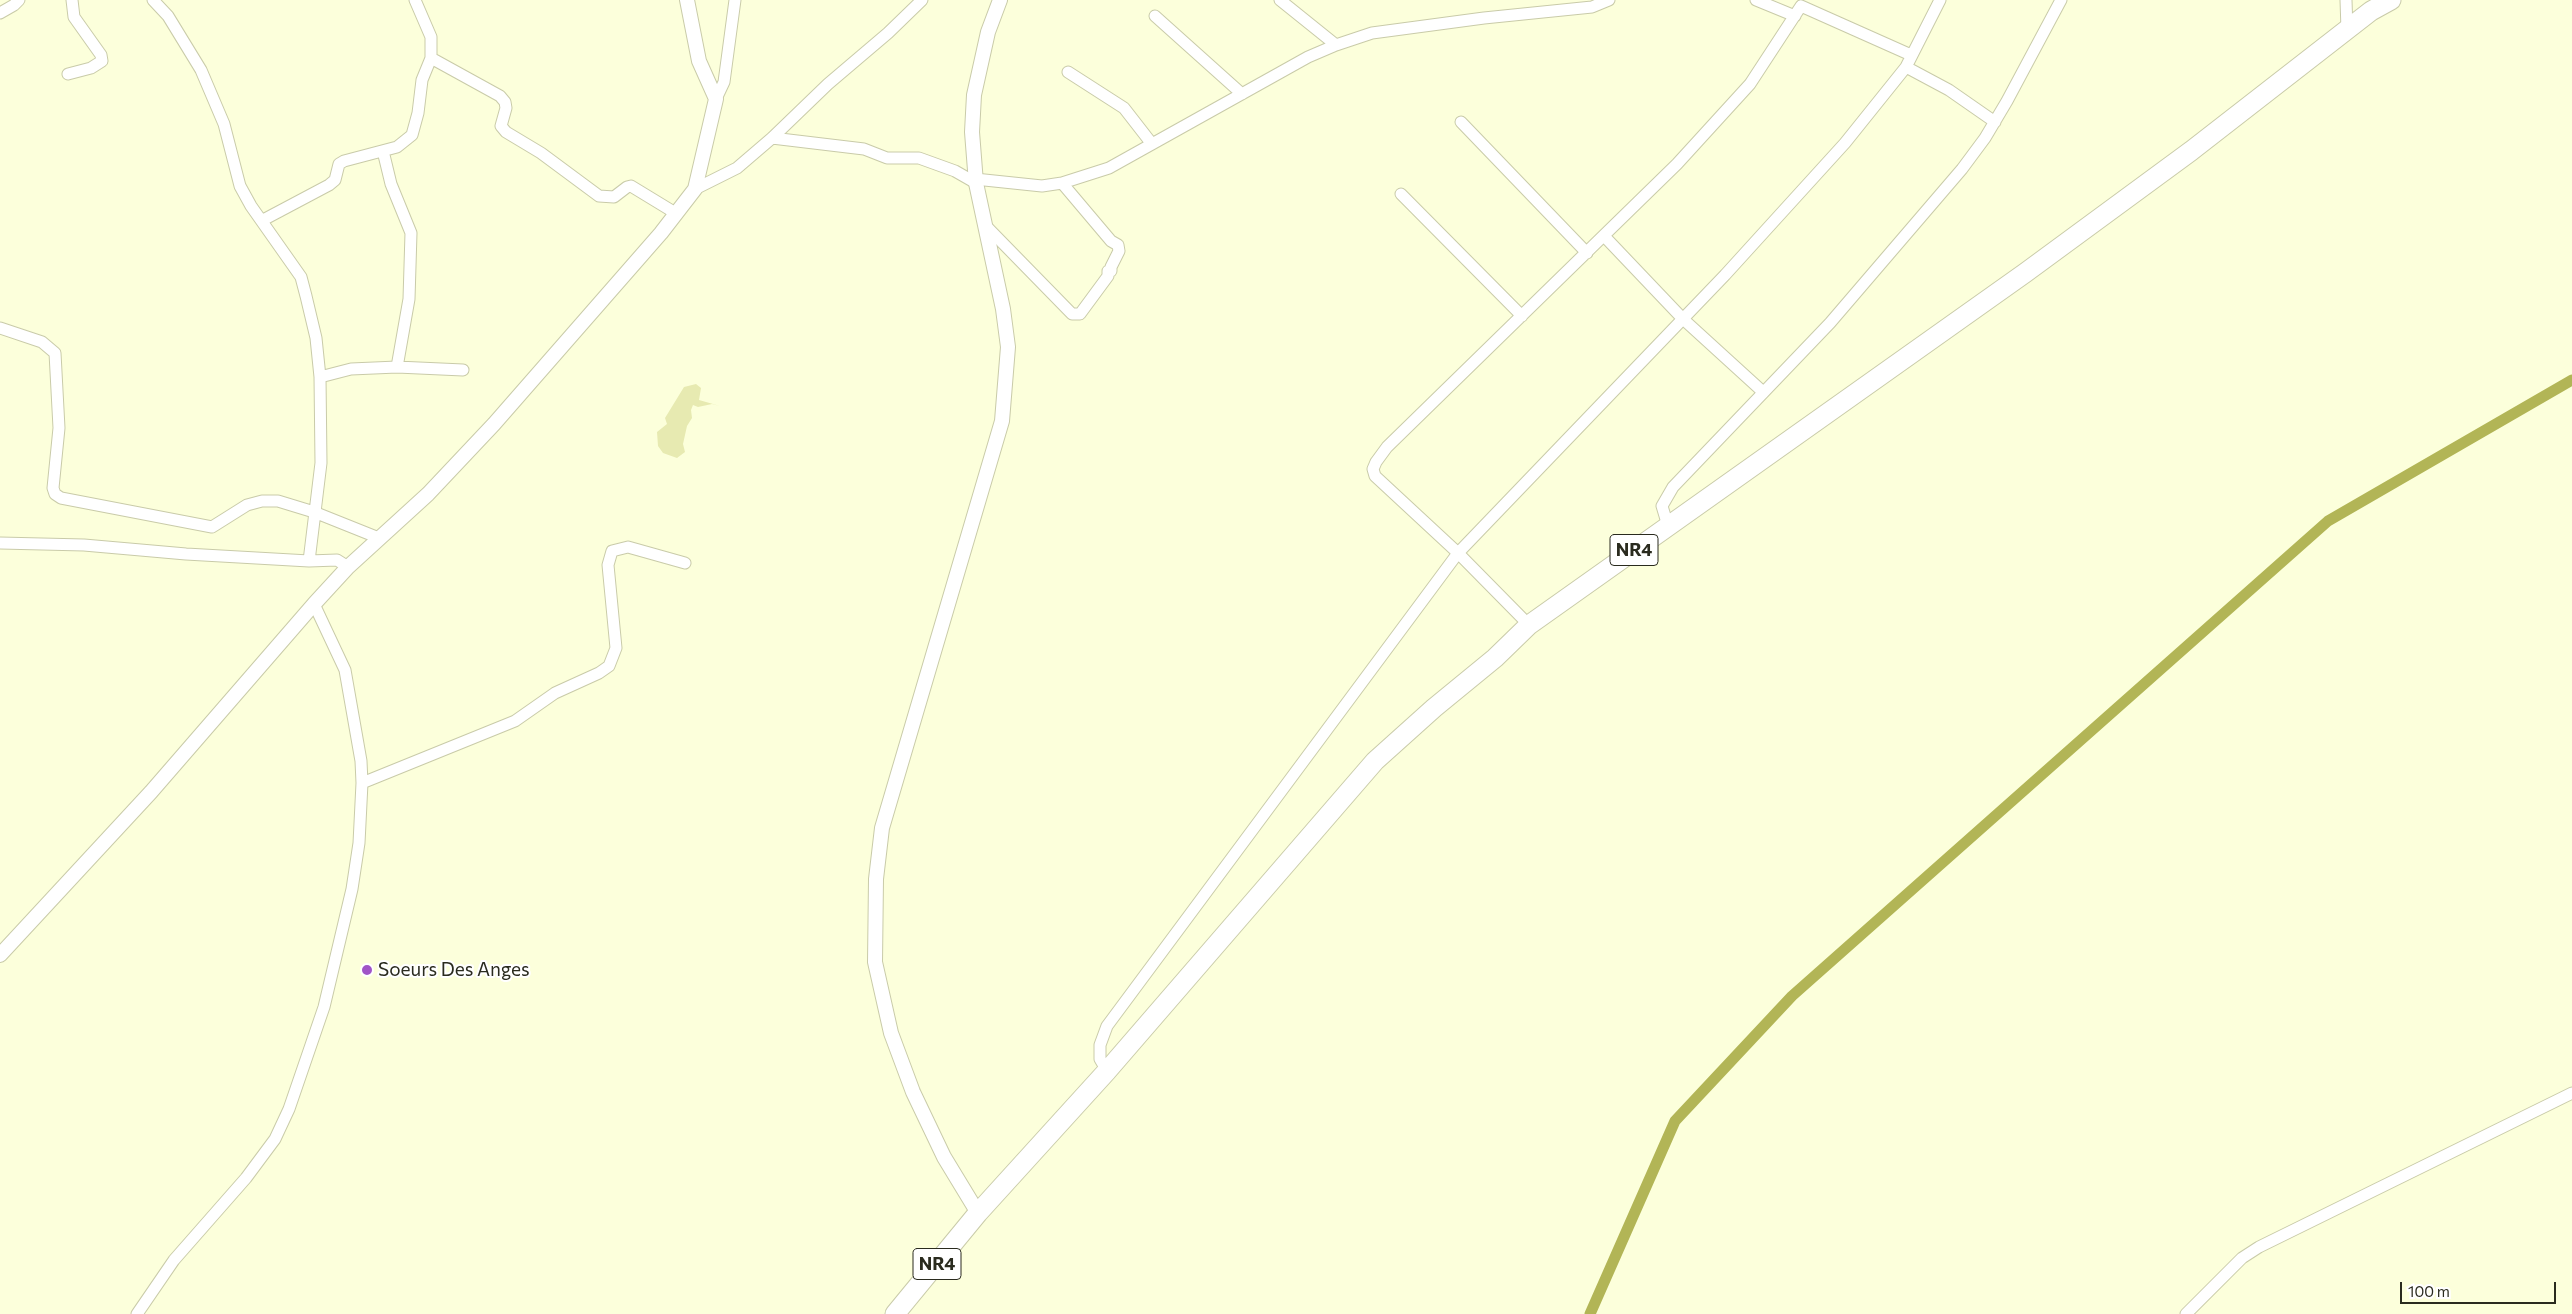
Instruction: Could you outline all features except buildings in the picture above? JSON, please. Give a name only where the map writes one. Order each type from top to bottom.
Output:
[{"type":"highway","name":"NR4","points":[[895,1314],[978,1213],[1107,1071],[1375,762],[1529,625],[2041,261],[2191,151],[2346,30],[2391,0]]},
{"type":"street","points":[[0,14],[14,6],[19,0]]},
{"type":"street","points":[[68,74],[91,68],[102,61],[101,55],[74,17],[72,0]]},
{"type":"street","points":[[263,220],[329,185],[335,180],[339,164],[344,161],[397,147],[412,135],[418,113],[422,80],[431,58],[431,37],[415,0]]},
{"type":"street","points":[[687,0],[699,61],[716,100]]},
{"type":"street","points":[[0,955],[151,792],[314,604],[379,538],[428,494],[494,424],[677,214],[695,189],[716,100],[724,82],[736,0]]},
{"type":"street","points":[[695,189],[737,168],[772,138],[828,84],[888,33],[922,0]]},
{"type":"street","points":[[978,1213],[944,1157],[913,1092],[891,1033],[876,962],[876,889],[884,820],[1002,421],[1008,347],[1003,309],[976,181],[972,132],[974,95],[988,32],[1000,0]]},
{"type":"street","points":[[1280,0],[1336,44]]},
{"type":"street","points":[[772,138],[864,149],[888,158],[919,158],[976,181],[1042,186],[1062,183],[1109,168],[1336,44],[1378,32],[1586,8],[1609,0]]},
{"type":"street","points":[[1756,0],[1800,7],[1911,55]]},
{"type":"street","points":[[1107,1071],[1100,1059],[1100,1045],[1107,1026],[1458,553],[1683,319],[1845,142],[1906,67],[1940,0]]},
{"type":"street","points":[[1668,526],[1662,510],[1664,500],[1673,488],[1849,300],[1962,169],[1995,122],[2039,43],[2060,0]]},
{"type":"street","points":[[2346,0],[2346,30]]},
{"type":"street","points":[[160,2],[201,70],[224,124],[240,186],[251,206],[263,220],[301,277],[311,314],[320,377],[321,463],[309,561]]},
{"type":"street","points":[[1529,625],[1458,553],[1375,476],[1373,469],[1376,462],[1387,447],[1677,164],[1750,84],[1776,47],[1800,7]]},
{"type":"street","points":[[1155,16],[1242,94]]},
{"type":"street","points":[[431,58],[500,96],[505,102],[506,108],[501,126],[506,132],[541,153],[599,196],[614,197],[631,186],[677,214]]},
{"type":"street","points":[[1906,67],[1950,90],[1995,122]]},
{"type":"street","points":[[1068,72],[1124,108],[1137,121],[1152,144]]},
{"type":"street","points":[[1461,122],[1587,252]]},
{"type":"street","points":[[383,151],[391,184],[411,233],[409,299],[397,367]]},
{"type":"street","points":[[985,225],[1072,314],[1080,314],[1108,276],[1108,271],[1111,271],[1119,251],[1118,245],[1111,241],[1092,220],[1062,183]]},
{"type":"street","points":[[1401,194],[1522,316]]},
{"type":"street","points":[[1604,236],[1683,319],[1762,392]]},
{"type":"street","points":[[0,328],[42,342],[55,353],[59,428],[53,488],[55,494],[61,498],[212,527],[247,505],[262,501],[278,501],[314,512],[379,538]]},
{"type":"street","points":[[320,377],[351,369],[397,367],[463,370]]},
{"type":"street","points":[[0,543],[84,545],[186,554],[309,561],[337,560],[348,568]]},
{"type":"street","points":[[362,784],[516,721],[555,693],[599,673],[608,666],[616,648],[608,565],[612,551],[628,547],[685,563]]},
{"type":"street","points":[[137,1314],[174,1260],[246,1178],[275,1139],[288,1109],[324,1007],[352,889],[359,843],[362,761],[345,670],[314,604]]},
{"type":"street","points":[[2186,1314],[2242,1258],[2258,1247],[2572,1093]]},
{"type":"green space","points":[[696,384],[701,388],[699,400],[720,406],[712,404],[698,407],[693,405],[691,410],[692,418],[687,426],[683,444],[685,452],[677,458],[663,453],[658,446],[657,432],[667,424],[665,418],[684,387]]},
{"type":"waterway","points":[[1590,1314],[1675,1121],[1792,996],[2328,521],[2572,380]]},
{"type":"place","name":"Soeurs Des Anges","points":[[367,970]]}]
